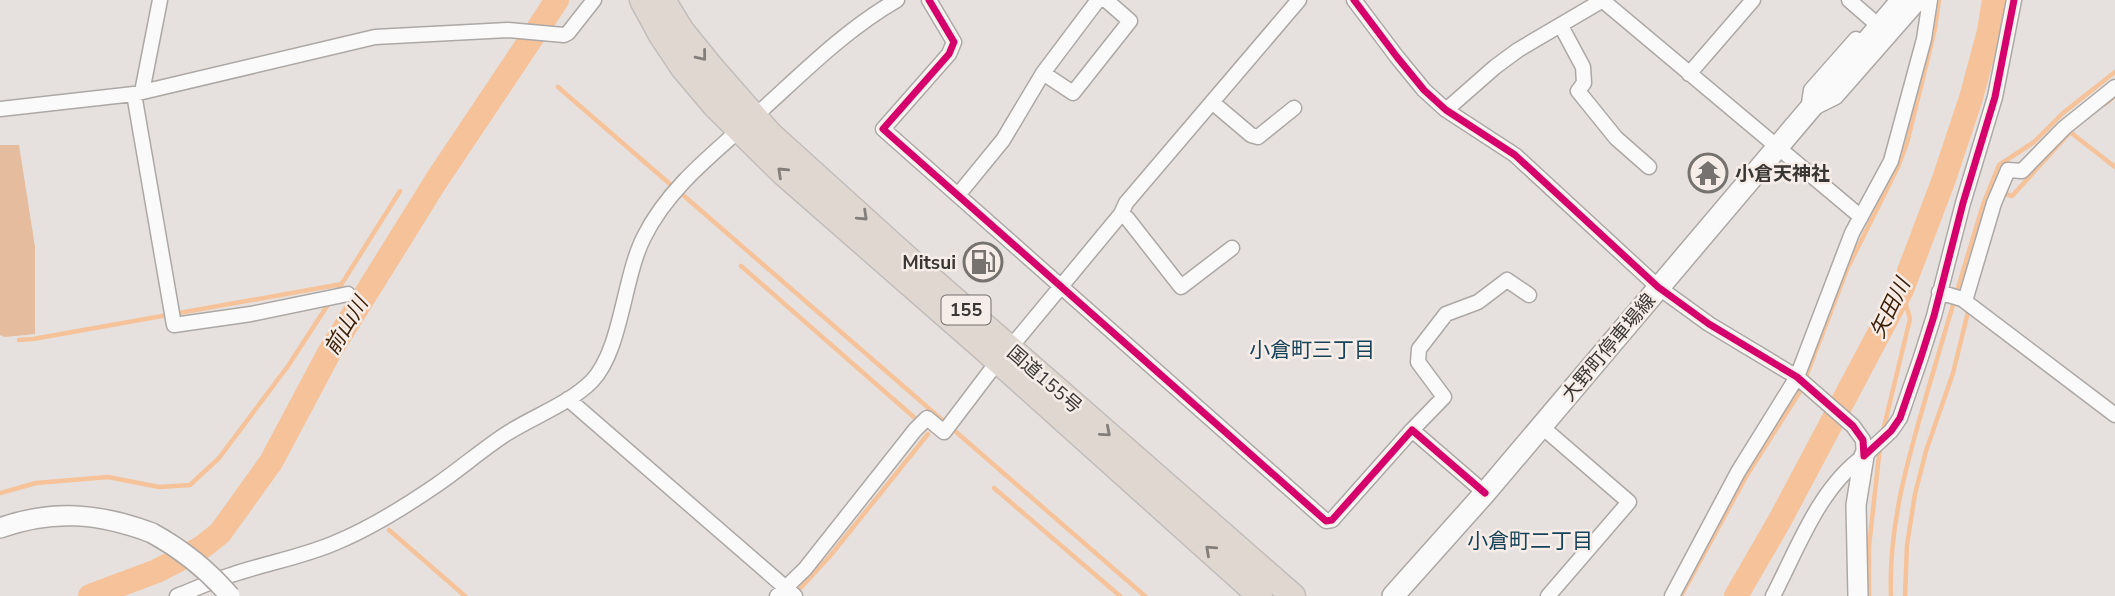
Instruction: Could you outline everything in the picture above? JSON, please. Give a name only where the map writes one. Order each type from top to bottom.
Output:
[{"type":"highway","name":"国道155号","points":[[642,0],[661,35],[716,107],[746,124],[906,257],[1004,354],[1260,596]]},
{"type":"highway","name":"国道155号","points":[[663,0],[746,124]]},
{"type":"highway","name":"国道155号","points":[[1004,354],[1293,596]]},
{"type":"main road","name":"大野町停車場線","points":[[1393,596],[1485,493],[1902,0]]},
{"type":"street","points":[[160,0],[138,93],[174,325],[251,314],[348,294]]},
{"type":"street","points":[[0,109],[138,93],[375,37],[508,30],[551,36],[568,33],[594,0]]},
{"type":"street","points":[[177,596],[229,575],[335,543],[373,525],[439,484],[506,434],[568,399],[592,381],[605,361],[633,264],[650,225],[672,195],[718,146],[746,124],[829,47],[897,0]]},
{"type":"street","points":[[929,0],[954,42],[949,54],[883,129],[1326,521],[1332,520],[1444,397],[1418,362],[1419,349],[1446,314],[1478,302],[1507,280],[1529,295]]},
{"type":"street","points":[[958,195],[1003,139],[1044,74],[1098,0]]},
{"type":"street","points":[[1044,74],[1073,93],[1129,21],[1106,0]]},
{"type":"street","points":[[568,399],[786,593],[927,418],[943,432],[1121,214],[1126,203],[1299,0]]},
{"type":"street","points":[[1354,0],[1424,90],[1446,110],[1515,155],[1658,287],[1709,324],[1798,379],[1853,426],[1863,440],[1864,456],[1856,505],[1858,596]]},
{"type":"street","points":[[1446,110],[1518,50],[1602,0],[1861,217]]},
{"type":"street","points":[[1689,74],[1753,0]]},
{"type":"street","points":[[1849,0],[1872,20]]},
{"type":"street","points":[[1808,111],[1811,90],[1888,0]]},
{"type":"street","points":[[1808,111],[1836,97],[1921,0]]},
{"type":"street","points":[[1672,596],[1738,472],[1798,379],[1852,233],[1891,160],[1924,39],[1930,0]]},
{"type":"street","points":[[1773,596],[1829,488],[1850,466],[1891,432],[1900,418],[1943,293],[1963,204],[1995,97],[2014,0]]},
{"type":"street","points":[[1561,26],[1583,67],[1584,83],[1578,91],[1616,138],[1649,167]]},
{"type":"street","points":[[1964,300],[1989,216],[2008,170],[2022,171],[2064,128],[2115,87]]},
{"type":"street","points":[[1212,102],[1251,135],[1258,137],[1294,108]]},
{"type":"street","points":[[1121,214],[1181,287],[1231,248]]},
{"type":"street","points":[[1943,293],[1964,300],[2115,415]]},
{"type":"street","points":[[1541,426],[1629,502],[1548,596]]},
{"type":"street","points":[[1412,430],[1485,493]]},
{"type":"street","points":[[0,528],[40,516],[102,517],[152,533],[194,559],[230,596]]},
{"type":"shaded area","points":[[0,145],[19,145],[35,247],[35,334],[4,337],[0,335]]},
{"type":"waterway","name":"前山川","points":[[90,596],[157,571],[201,548],[220,533],[271,462],[329,353],[436,181],[557,0]]},
{"type":"waterway","points":[[1681,596],[1747,475],[1801,390],[1848,267],[1898,167],[1907,143],[1935,29],[1939,0]]},
{"type":"waterway","name":"矢田川","points":[[1736,596],[1780,520],[1902,290],[1971,98],[1989,31],[1994,0]]},
{"type":"waterway","points":[[1891,596],[1893,540],[1909,457],[1977,224],[1999,165],[2034,142],[2063,113],[2115,72]]},
{"type":"waterway","points":[[558,87],[671,185]]},
{"type":"waterway","points":[[2105,104],[2115,96]]},
{"type":"waterway","points":[[2007,189],[2005,194],[2012,196],[2073,129]]},
{"type":"waterway","points":[[2070,132],[2115,167]]},
{"type":"waterway","points":[[336,293],[400,191]]},
{"type":"waterway","points":[[683,195],[1145,596]]},
{"type":"waterway","points":[[741,266],[916,419]]},
{"type":"waterway","points":[[19,340],[342,284]]},
{"type":"waterway","points":[[1883,431],[1910,319],[1902,290]]},
{"type":"waterway","points":[[0,493],[36,483],[108,477],[159,487],[190,485],[219,458],[288,366],[329,303]]},
{"type":"waterway","points":[[1905,596],[1907,545],[1915,494],[1926,451],[1953,373],[1969,308]]},
{"type":"waterway","points":[[796,593],[830,556],[928,434]]},
{"type":"waterway","points":[[1869,596],[1869,546],[1880,447]]},
{"type":"waterway","points":[[994,488],[1120,596]]},
{"type":"waterway","points":[[389,530],[465,596]]},
{"type":"cycle path","points":[[929,0],[954,42],[949,54],[883,129],[1326,521],[1332,520],[1412,430],[1485,493]]},
{"type":"cycle path","points":[[1354,0],[1424,90],[1446,110],[1515,155],[1658,287],[1709,324],[1797,377],[1853,426],[1863,440],[1864,456],[1891,431],[1900,418],[1921,357],[1995,97],[2014,0]]},
{"type":"place","name":"小倉天神社","points":[[1708,173]]},
{"type":"place","name":"Mitsui","points":[[983,262]]},
{"type":"district","name":"小倉町三丁目","points":[[1312,350]]},
{"type":"district","name":"小倉町二丁目","points":[[1530,541]]}]
